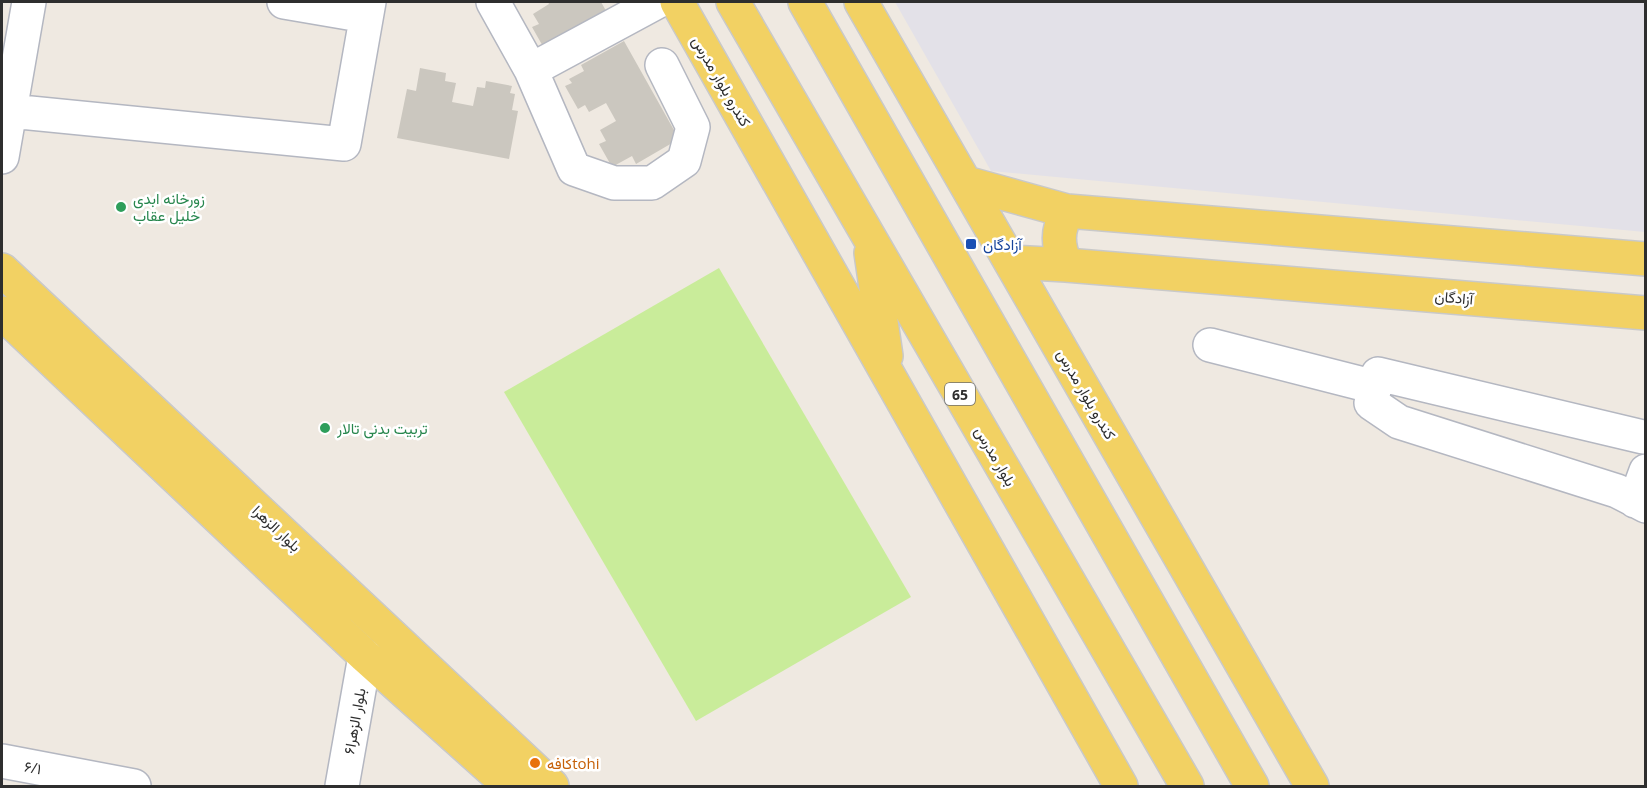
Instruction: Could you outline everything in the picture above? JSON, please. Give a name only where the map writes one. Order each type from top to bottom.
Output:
[{"type":"main road","name":"کندرو بلوار مدرس","points":[[677,2],[1121,786]]},
{"type":"main road","name":"بلوار مدرس","points":[[733,2],[1187,786]]},
{"type":"main road","points":[[805,2],[1252,786]]},
{"type":"main road","name":"کندرو بلوار مدرس","points":[[861,2],[1312,786]]},
{"type":"main road","points":[[966,183],[1067,211],[1646,259]]},
{"type":"main road","points":[[1066,265],[1060,252],[1058,238],[1067,211]]},
{"type":"main road","points":[[868,236],[889,376]]},
{"type":"main road","name":"آزادگان","points":[[1011,262],[1646,313]]},
{"type":"main road","name":"بلوار الزهرا","points":[[2,270],[552,786]]},
{"type":"main road","points":[[2,313],[365,656],[510,786]]},
{"type":"street","points":[[2,157],[29,2]]},
{"type":"street","points":[[10,111],[344,144],[368,9],[285,2]]},
{"type":"street","points":[[493,2],[531,70],[574,169],[614,183],[652,183],[684,161],[693,127],[662,65]]},
{"type":"street","points":[[531,70],[657,2]]},
{"type":"street","points":[[1210,345],[1375,387]]},
{"type":"street","points":[[1642,493],[1617,490],[1399,422],[1371,403],[1378,374],[1645,442]]},
{"type":"street","name":"بلوار الزهرا۶","points":[[342,786],[365,656]]},
{"type":"street","name":"۶/۱","points":[[2,761],[134,786]]},
{"type":"shaded area","points":[[895,2],[1645,2],[1645,232],[991,171]]},
{"type":"green space","points":[[719,268],[911,597],[696,721],[504,392]]},
{"type":"building","points":[[548,2],[601,2],[613,23],[545,50],[532,27],[539,24],[533,14],[549,4]]},
{"type":"building","points":[[624,41],[679,139],[636,164],[632,156],[612,167],[599,144],[606,141],[600,130],[616,121],[606,103],[589,112],[585,105],[578,109],[565,86],[572,83],[569,79],[584,71],[581,65]]},
{"type":"building","points":[[420,68],[446,73],[445,81],[456,83],[452,102],[473,106],[477,87],[485,88],[486,81],[512,86],[510,93],[515,94],[512,110],[518,111],[509,159],[397,138],[407,89],[416,91]]},
{"type":"place","name":"زورخانه ابدی خلیل عقاب","points":[[121,207]]},
{"type":"place","name":"آزادگان","points":[[971,244]]},
{"type":"place","name":"تربیت بدنی تالار","points":[[325,428]]},
{"type":"place","name":"کافهtohi","points":[[535,763]]}]
